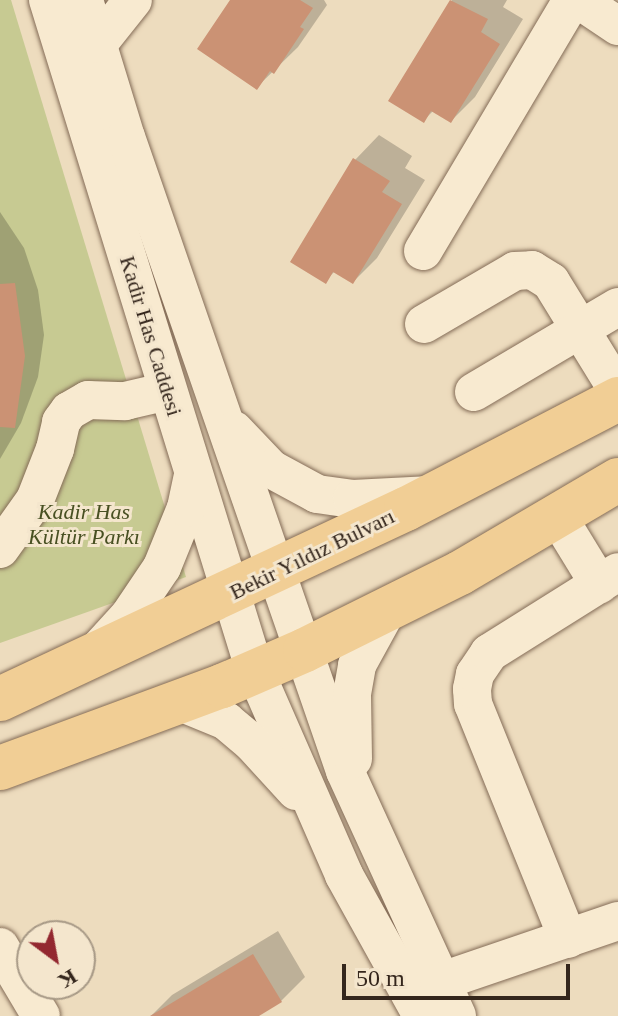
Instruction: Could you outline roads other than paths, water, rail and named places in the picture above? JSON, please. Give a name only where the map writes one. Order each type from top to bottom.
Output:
[{"type":"main road","name":"Bekir Yıldız Bulvarı","points":[[0,699],[230,594],[276,569],[435,495],[618,399]]},
{"type":"main road","points":[[0,768],[180,702],[305,650],[386,612],[558,517],[618,480]]},
{"type":"street","name":"Kadir Has Caddesi","points":[[48,0],[255,671],[313,805]]},
{"type":"street","name":"Kadir Has Caddesi","points":[[84,0],[221,410],[357,798],[439,982]]},
{"type":"street","points":[[98,44],[133,0]]},
{"type":"street","points":[[423,251],[572,0]]},
{"type":"street","points":[[579,0],[618,26]]},
{"type":"street","points":[[424,324],[523,269],[542,275],[551,282],[618,391]]},
{"type":"street","points":[[474,392],[618,307]]},
{"type":"street","points":[[0,549],[35,500],[55,449],[61,422],[69,411],[88,400],[125,401],[168,391]]},
{"type":"street","points":[[221,410],[256,456],[302,488],[352,499],[435,495]]},
{"type":"street","points":[[89,660],[129,616],[162,567],[186,508],[193,474]]},
{"type":"street","points":[[558,517],[608,578],[489,653],[475,674],[472,689],[473,704],[568,939]]},
{"type":"street","points":[[357,798],[352,694],[366,644],[386,612]]},
{"type":"street","points":[[180,702],[226,721],[313,805],[344,875],[422,1016]]},
{"type":"street","points":[[457,1016],[439,982],[618,921]]},
{"type":"street","points":[[0,947],[41,1016]]},
{"type":"park label","name":"Kadir Has Kültür Parkı","points":[[84,524]]}]
